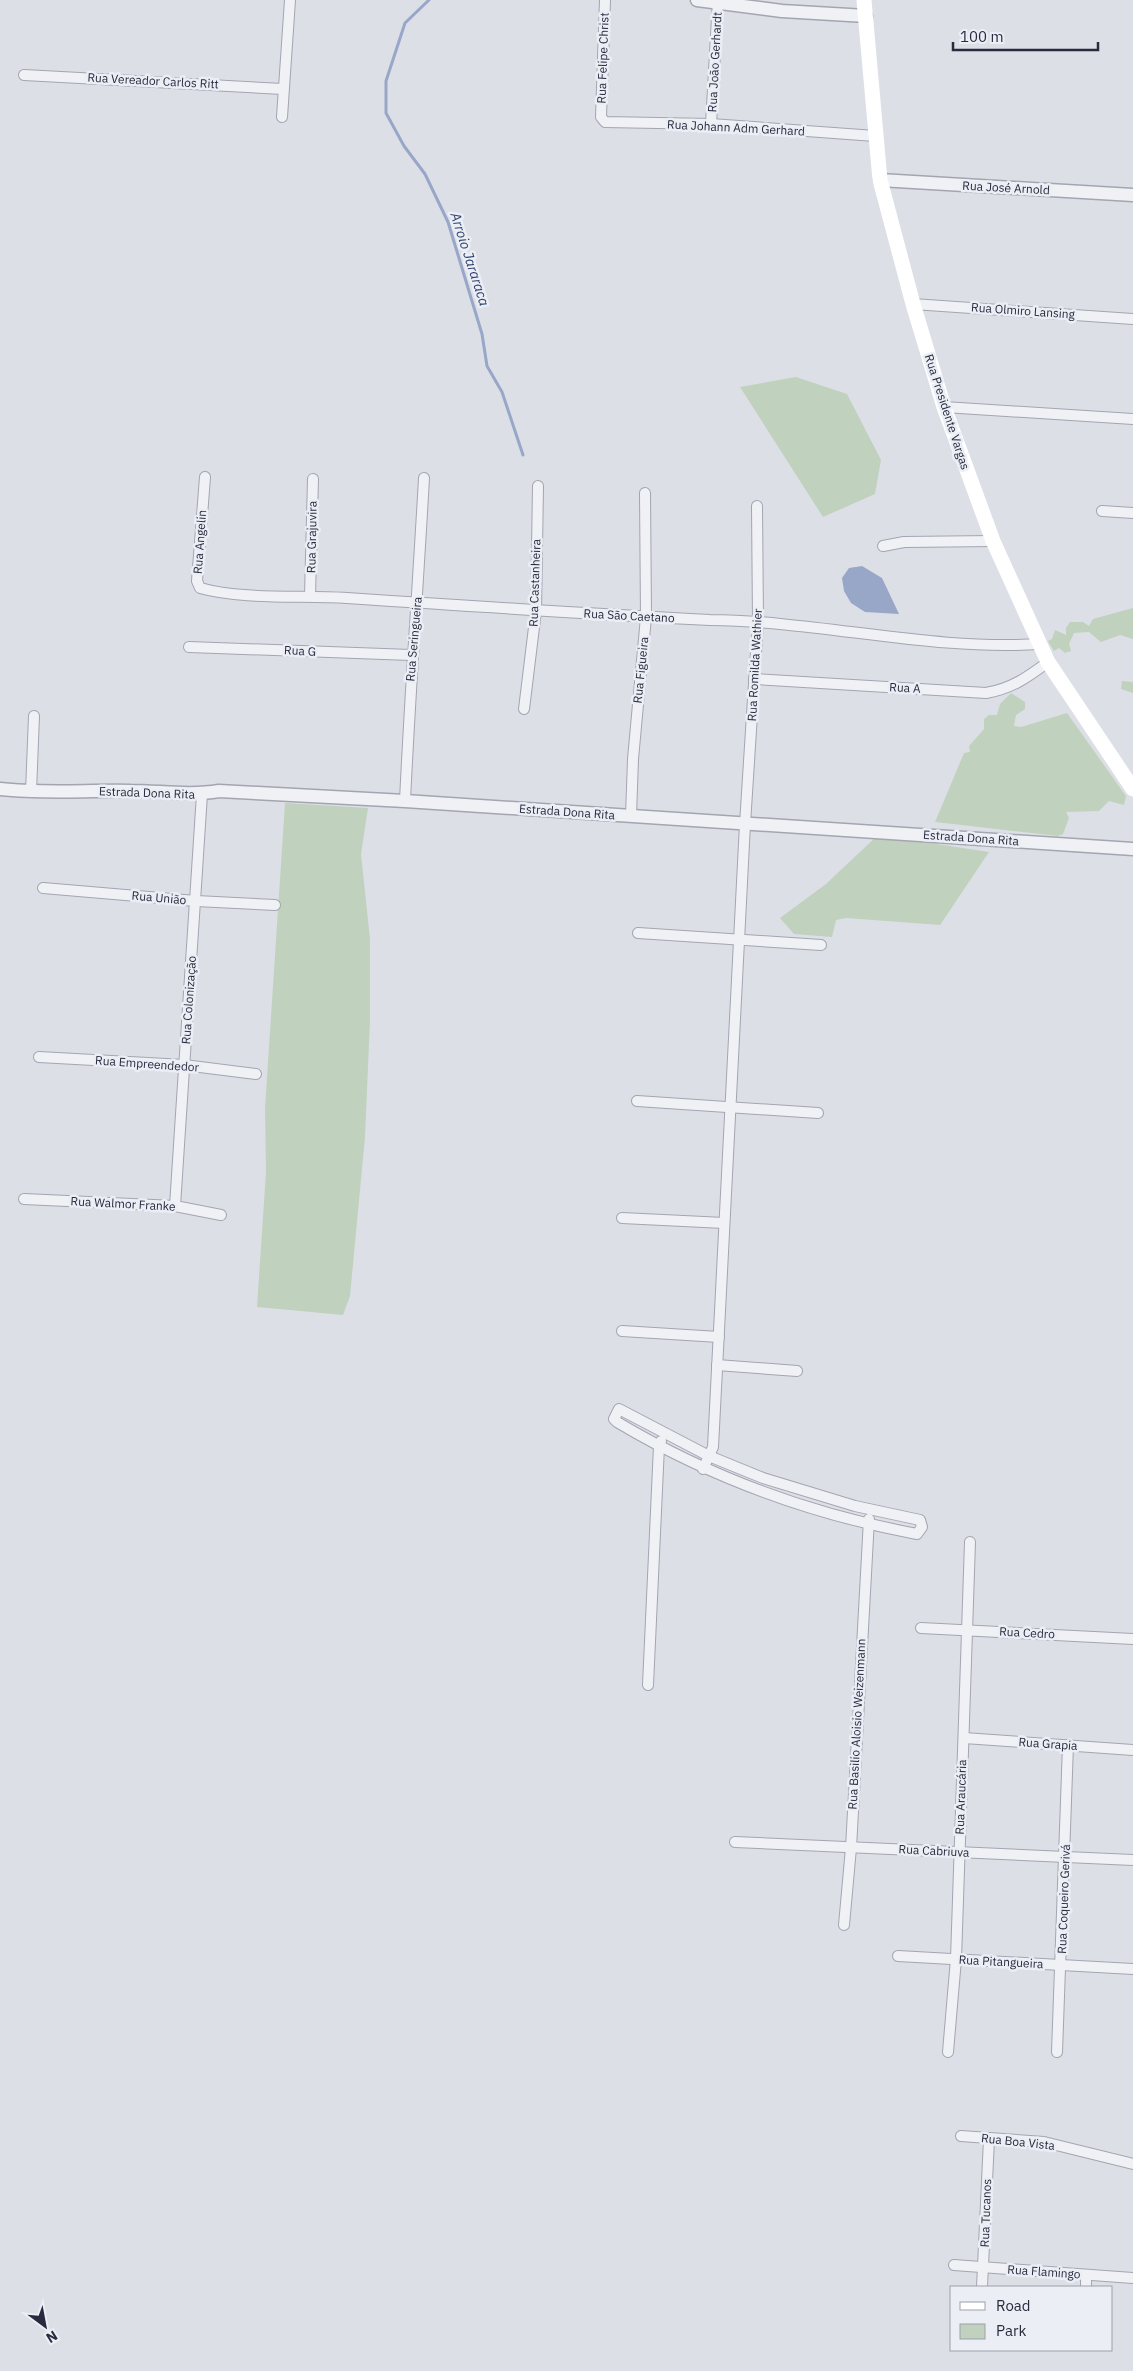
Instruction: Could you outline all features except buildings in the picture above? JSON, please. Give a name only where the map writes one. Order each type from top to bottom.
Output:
[{"type":"main road","name":"Rua Presidente Vargas","points":[[864,0],[880,180],[913,304],[944,407],[993,541],[1048,662],[1133,789]]},
{"type":"street","points":[[282,117],[290,0]]},
{"type":"street","name":"Rua Felipe Christ","points":[[601,117],[605,0]]},
{"type":"street","points":[[697,0],[866,16]]},
{"type":"street","name":"Rua João Gerhardt","points":[[711,124],[718,2]]},
{"type":"street","name":"Rua Vereador Carlos Ritt","points":[[24,74],[283,89]]},
{"type":"street","name":"Rua Johann Adm Gerhard","points":[[601,117],[605,122],[616,124],[711,124],[875,136]]},
{"type":"street","name":"Rua José Arnold","points":[[880,180],[1133,195]]},
{"type":"street","name":"Rua Olmiro Lansing","points":[[913,304],[1133,319]]},
{"type":"street","points":[[944,407],[1133,418]]},
{"type":"street","name":"Rua Angelin","points":[[205,477],[197,581],[200,588],[218,593]]},
{"type":"street","name":"Rua Seringueira","points":[[405,801],[411,655],[417,604],[424,478]]},
{"type":"street","name":"Rua Grajuvira","points":[[310,596],[313,479]]},
{"type":"street","name":"Rua Castanheira","points":[[524,709],[536,611],[538,486]]},
{"type":"street","name":"Rua Figueira","points":[[631,816],[633,758],[646,617],[645,493]]},
{"type":"street","name":"Rua Romilda Wathier","points":[[703,1469],[713,1446],[745,824],[758,621],[757,506]]},
{"type":"street","points":[[1102,511],[1133,513]]},
{"type":"street","points":[[883,546],[904,542],[993,541]]},
{"type":"street","name":"Rua São Caetano","points":[[218,593],[310,596],[646,617],[758,621],[900,637],[1007,646],[1040,644]]},
{"type":"street","name":"Rua G","points":[[189,647],[411,655]]},
{"type":"street","name":"Rua A","points":[[754,679],[986,693],[1004,690],[1026,679],[1048,662]]},
{"type":"street","points":[[31,792],[34,716]]},
{"type":"street","name":"Estrada Dona Rita","points":[[0,789],[31,792],[130,791],[202,794],[219,791],[405,801],[1133,849]]},
{"type":"street","name":"Rua Colonização","points":[[175,1206],[202,794]]},
{"type":"street","name":"Rua União","points":[[43,888],[196,901],[275,905]]},
{"type":"street","points":[[638,933],[821,945]]},
{"type":"street","name":"Rua Empreendedor","points":[[39,1057],[184,1066],[256,1074]]},
{"type":"street","points":[[638,1101],[818,1113]]},
{"type":"street","name":"Rua Walmor Franke","points":[[24,1200],[175,1206],[221,1215]]},
{"type":"street","points":[[622,1218],[724,1224]]},
{"type":"street","points":[[622,1331],[719,1337]]},
{"type":"street","points":[[717,1366],[797,1371]]},
{"type":"street","points":[[620,1409],[624,1410],[709,1456],[792,1488],[871,1510],[920,1520],[922,1527],[917,1534],[867,1524],[787,1502],[703,1469],[658,1446],[617,1422],[614,1419],[615,1413],[620,1409]]},
{"type":"street","points":[[648,1685],[658,1446],[665,1433]]},
{"type":"street","name":"Rua Basilio Aloisio Weizenmann","points":[[844,1925],[852,1848],[867,1524],[871,1510]]},
{"type":"street","name":"Rua Araucária","points":[[948,2052],[956,1959],[970,1542]]},
{"type":"street","name":"Rua Cedro","points":[[921,1628],[1133,1639]]},
{"type":"street","name":"Rua Grapia","points":[[964,1738],[1133,1750]]},
{"type":"street","name":"Rua Coqueiro Gerivá","points":[[1057,2052],[1066,1857],[1068,1745]]},
{"type":"street","name":"Rua Cabriuva","points":[[735,1842],[1133,1860]]},
{"type":"street","name":"Rua Pitangueira","points":[[898,1956],[1133,1969]]},
{"type":"street","name":"Rua Boa Vista","points":[[961,2136],[1044,2142],[1133,2164]]},
{"type":"street","name":"Rua Tucanos","points":[[982,2286],[989,2139]]},
{"type":"street","name":"Rua Flamingo","points":[[954,2265],[1133,2278]]},
{"type":"street","points":[[1086,2275],[1086,2286]]},
{"type":"green space","points":[[796,377],[847,394],[881,460],[875,494],[823,517],[740,387]]},
{"type":"green space","points":[[1133,608],[1133,639],[1120,635],[1101,642],[1089,632],[1074,633],[1069,644],[1071,651],[1065,653],[1059,648],[1054,651],[1048,641],[1052,639],[1055,630],[1066,635],[1066,628],[1070,622],[1083,622],[1089,626],[1093,619]]},
{"type":"green space","points":[[1122,681],[1133,682],[1133,693],[1121,689]]},
{"type":"green space","points":[[1011,693],[1025,702],[1025,709],[1016,715],[1014,726],[1021,727],[1067,713],[1126,796],[1124,805],[1109,801],[1099,811],[1066,812],[1069,818],[1063,834],[1058,836],[935,822],[964,753],[970,752],[969,746],[984,729],[984,719],[989,715],[997,715],[1000,704]]},
{"type":"green space","points":[[285,803],[368,808],[361,854],[370,939],[370,1021],[365,1137],[350,1296],[343,1315],[257,1307],[266,1172],[265,1108]]},
{"type":"green space","points":[[878,835],[989,852],[940,925],[846,918],[836,920],[832,937],[794,934],[780,918],[826,884]]},
{"type":"water","points":[[862,566],[882,578],[899,614],[865,612],[851,603],[844,591],[842,578],[849,568]]},
{"type":"waterway","name":"Arroio Jararaca","points":[[429,0],[405,23],[386,81],[386,113],[404,146],[425,174],[448,222],[482,334],[487,366],[502,392],[523,455]]}]
